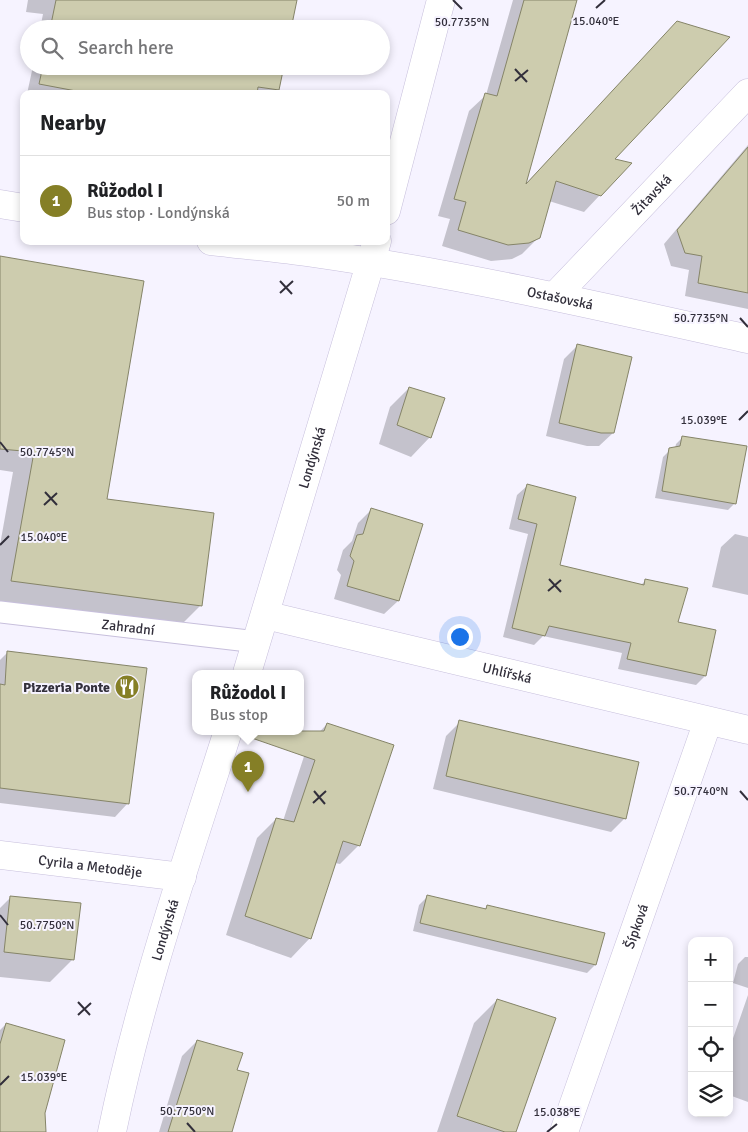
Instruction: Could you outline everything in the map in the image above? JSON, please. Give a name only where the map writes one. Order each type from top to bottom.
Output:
[{"type":"street","points":[[390,196],[441,0]]},
{"type":"street","name":"Žitavská","points":[[555,296],[748,93]]},
{"type":"street","points":[[0,204],[20,207]]},
{"type":"street","points":[[248,245],[312,252],[374,252]]},
{"type":"street","name":"Ostašovská","points":[[374,252],[555,296],[748,339]]},
{"type":"street","name":"Londýnská","points":[[248,670],[374,252]]},
{"type":"street","name":"Uhlířská","points":[[265,615],[748,730]]},
{"type":"street","name":"Šípková","points":[[564,1132],[708,721]]},
{"type":"street","name":"Londýnská","points":[[112,1132],[124,1075],[162,940],[227,735]]},
{"type":"street","name":"Cyrila a Metoděje","points":[[0,855],[182,877]]},
{"type":"lane","name":"Zahradní","points":[[0,612],[256,642]]},
{"type":"building","points":[[56,0],[297,0],[293,20],[52,20]]},
{"type":"building","points":[[524,0],[577,0],[526,184],[677,21],[730,37],[615,159],[632,163],[601,196],[556,181],[540,238],[529,243],[508,245],[458,230],[466,202],[454,199],[485,93],[497,96]]},
{"type":"building","points":[[41,75],[282,75],[279,90],[258,87],[258,90],[71,90],[39,84]]},
{"type":"building","points":[[748,147],[748,293],[698,283],[702,256],[685,253],[677,230]]},
{"type":"building","points":[[0,256],[144,281],[107,499],[214,513],[202,606],[11,581],[34,452],[0,449]]},
{"type":"building","points":[[577,344],[632,357],[614,433],[601,433],[559,423]]},
{"type":"building","points":[[409,387],[445,398],[431,438],[397,425]]},
{"type":"building","points":[[682,436],[747,446],[736,504],[662,491],[669,448],[680,446]]},
{"type":"building","points":[[527,484],[576,497],[560,565],[644,585],[645,579],[688,588],[678,622],[716,630],[706,676],[627,659],[631,643],[549,626],[545,636],[512,628],[537,524],[518,519]]},
{"type":"building","points":[[371,508],[423,524],[399,601],[347,586],[354,561],[350,556],[357,535],[363,534]]},
{"type":"building","points":[[7,651],[147,668],[129,804],[0,788],[0,684],[5,685]]},
{"type":"building","points":[[459,720],[639,762],[626,819],[446,776]]},
{"type":"building","points":[[327,723],[394,745],[360,846],[343,841],[311,939],[245,916],[276,818],[294,822],[315,760],[246,735],[304,735],[304,731],[324,731]]},
{"type":"building","points":[[427,895],[486,909],[487,905],[605,933],[596,965],[420,923]]},
{"type":"building","points":[[10,896],[81,903],[74,960],[4,952]]},
{"type":"building","points":[[497,999],[556,1018],[516,1132],[505,1132],[457,1116]]},
{"type":"building","points":[[6,1023],[65,1040],[45,1113],[46,1132],[0,1132],[0,1044]]},
{"type":"building","points":[[197,1040],[243,1053],[237,1070],[249,1073],[232,1132],[168,1132]]},
{"type":"place","name":"Pizzeria Ponte","points":[[127,687]]},
{"type":"place","name":"Růžodol I","points":[[248,792]]}]
